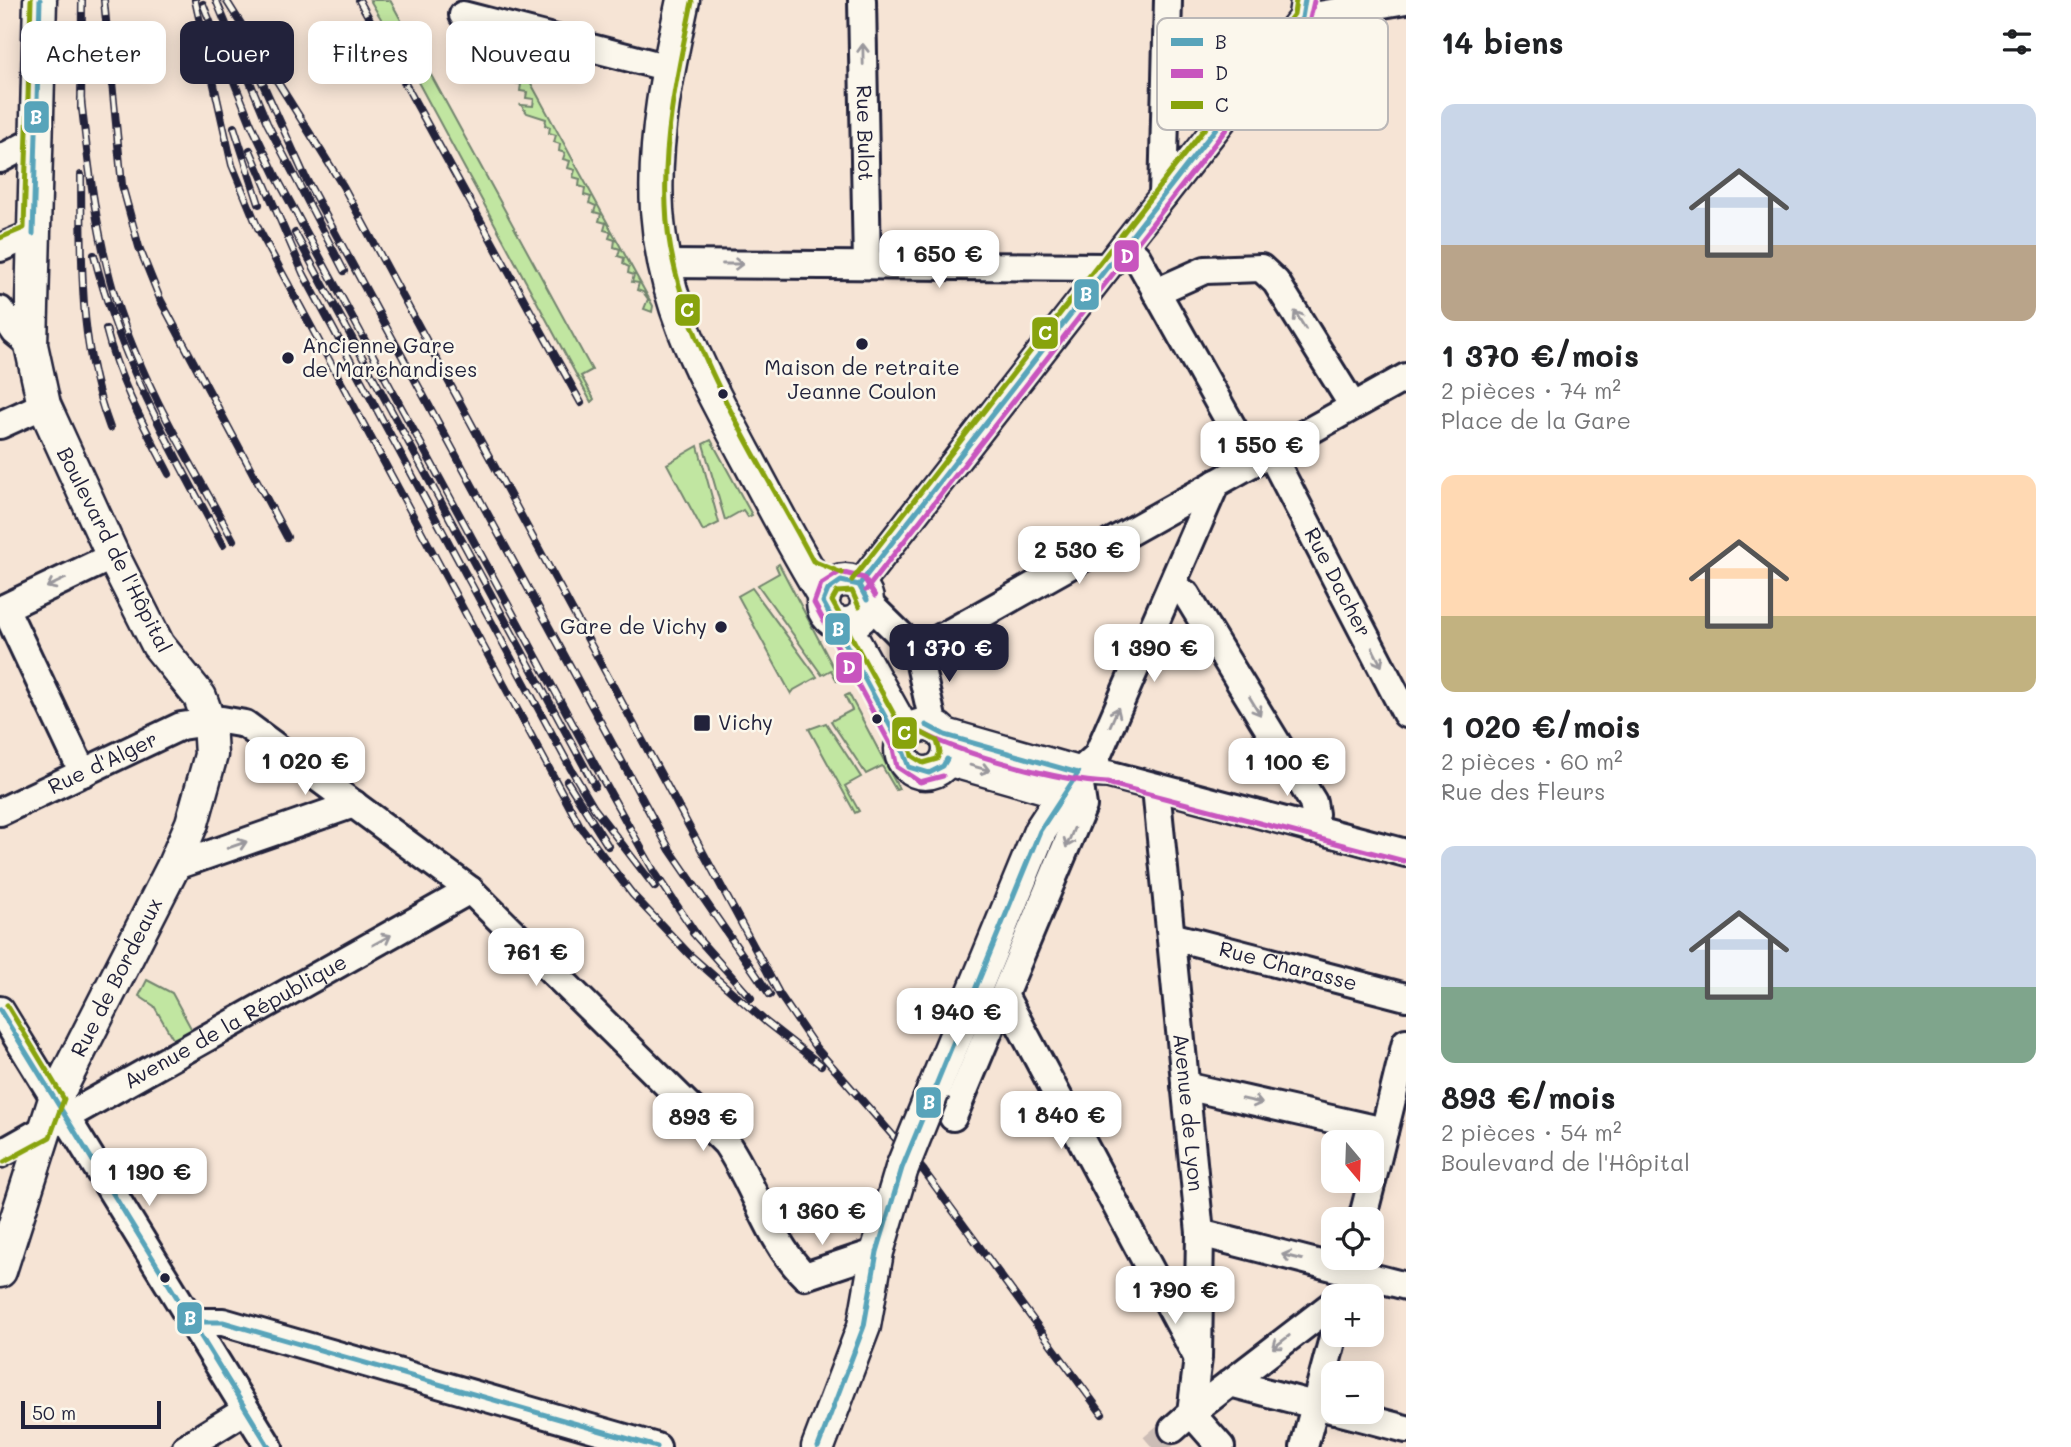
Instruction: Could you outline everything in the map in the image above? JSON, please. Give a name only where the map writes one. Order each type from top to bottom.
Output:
[{"type":"main road","points":[[683,0],[668,68],[657,158],[657,210],[665,264],[688,345],[807,568],[848,601],[930,737],[1045,786]]},
{"type":"main road","name":"Boulevard de l'Hôpital","points":[[40,3],[31,345],[44,405],[113,556],[159,645],[200,697],[209,722]]},
{"type":"main road","name":"Rue de Bordeaux","points":[[0,1271],[55,1116],[192,823],[210,763],[209,722]]},
{"type":"main road","points":[[930,737],[1078,773]]},
{"type":"main road","points":[[1002,929],[1013,837],[1045,786],[1078,773]]},
{"type":"main road","points":[[818,1447],[864,1326],[877,1252],[902,1168],[1040,831],[1078,773]]},
{"type":"street","name":"Rue Bulot","points":[[862,0],[867,265]]},
{"type":"street","points":[[1168,0],[1168,18]]},
{"type":"street","points":[[1301,6],[1406,0]]},
{"type":"street","points":[[463,15],[668,68]]},
{"type":"street","points":[[1163,196],[1165,130]]},
{"type":"street","points":[[930,737],[917,651],[848,601],[1163,196],[1211,130]]},
{"type":"street","points":[[0,159],[36,140]]},
{"type":"street","points":[[0,248],[33,234]]},
{"type":"street","name":"Rue Dacher","points":[[1124,246],[1137,257],[1261,457],[1406,714]]},
{"type":"street","points":[[665,264],[1107,267]]},
{"type":"street","points":[[1157,292],[1205,270],[1261,268],[1276,282],[1353,406]]},
{"type":"street","points":[[0,310],[15,332],[31,345]]},
{"type":"street","points":[[917,651],[1405,378]]},
{"type":"street","points":[[0,425],[44,405]]},
{"type":"street","points":[[1078,773],[1097,757],[1216,483]]},
{"type":"street","points":[[83,773],[2,609],[113,556]]},
{"type":"street","points":[[1171,587],[1186,594],[1313,802],[1315,814],[1311,829]]},
{"type":"street","points":[[209,722],[245,724],[470,890],[726,1143],[746,1175],[788,1259],[805,1276],[877,1252]]},
{"type":"street","name":"Rue d'Alger","points":[[0,812],[181,726],[209,722]]},
{"type":"street","points":[[1078,773],[1108,774],[1156,789],[1406,853]]},
{"type":"street","points":[[953,1117],[1083,806],[1078,773]]},
{"type":"street","name":"Avenue de Lyon","points":[[1156,789],[1200,1233],[1198,1359],[1182,1421]]},
{"type":"street","points":[[173,867],[354,804]]},
{"type":"street","name":"Avenue de la République","points":[[0,1154],[55,1116],[470,890]]},
{"type":"street","name":"Rue Charasse","points":[[1171,936],[1406,997]]},
{"type":"street","points":[[1005,997],[1198,1359]]},
{"type":"street","points":[[0,1010],[55,1116],[192,1322],[269,1447]]},
{"type":"street","points":[[1384,1131],[1406,1042]]},
{"type":"street","points":[[1185,1086],[1380,1130]]},
{"type":"street","points":[[1200,1233],[1349,1276],[1406,1286]]},
{"type":"street","points":[[1158,1282],[1199,1296]]},
{"type":"street","points":[[1221,1447],[1182,1421],[1321,1313]]},
{"type":"street","points":[[192,1322],[223,1322],[657,1447]]},
{"type":"street","points":[[1230,1383],[1321,1407]]},
{"type":"street","points":[[186,1447],[246,1410]]},
{"type":"street","points":[[1304,1447],[1321,1414]]},
{"type":"street","points":[[1384,1423],[1406,1429]]},
{"type":"green space","points":[[370,0],[390,0],[401,21],[382,21]]},
{"type":"green space","points":[[432,77],[592,370],[581,376],[594,399],[591,402],[419,84],[432,84]]},
{"type":"green space","points":[[521,84],[531,84],[653,306],[652,312],[644,309],[648,299],[643,292],[637,290],[639,283],[632,282],[634,275],[628,273],[629,267],[623,264],[624,258],[618,256],[620,249],[614,247],[615,240],[609,238],[611,232],[604,230],[606,223],[599,221],[601,214],[594,212],[596,206],[589,203],[591,197],[584,195],[585,188],[579,186],[580,179],[573,177],[575,170],[568,168],[570,161],[563,159],[565,153],[559,151],[560,144],[554,142],[556,135],[549,133],[550,127],[545,125],[546,119],[527,113],[521,105],[533,106],[534,99],[526,98],[527,92],[520,91]]},
{"type":"green space","points":[[711,440],[752,515],[748,517],[743,510],[725,520],[703,444]]},
{"type":"green space","points":[[698,446],[719,523],[703,531],[667,464]]},
{"type":"green space","points":[[779,564],[840,680],[837,681],[831,670],[822,675],[758,585],[779,573],[776,566]]},
{"type":"green space","points":[[752,588],[817,677],[791,694],[738,596]]},
{"type":"green space","points":[[849,694],[899,789],[896,790],[882,766],[866,774],[831,721],[852,710],[845,696]]},
{"type":"green space","points":[[826,723],[861,777],[845,786],[859,811],[855,813],[809,729]]},
{"type":"green space","points":[[147,980],[172,993],[192,1030],[173,1039],[154,1006],[139,996]]},
{"type":"tunnel","points":[[1152,1447],[1173,1429]]},
{"type":"railway","points":[[81,108],[82,0]]},
{"type":"railway","points":[[104,0],[122,185],[139,247],[160,299],[287,537]]},
{"type":"railway","points":[[195,0],[232,165],[258,228],[580,826],[633,895],[690,955],[766,1022],[821,1065]]},
{"type":"railway","points":[[216,0],[267,123],[344,271]]},
{"type":"railway","points":[[226,0],[343,186],[780,995],[816,1048],[924,1171],[1102,1414]]},
{"type":"railway","points":[[359,0],[581,403]]},
{"type":"railway","points":[[203,4],[251,124],[277,178],[608,789],[655,873],[700,940]]},
{"type":"railway","points":[[263,84],[306,179],[670,850],[770,995]]},
{"type":"railway","points":[[81,99],[99,232],[119,310],[156,399],[233,540]]},
{"type":"railway","points":[[234,127],[259,204]]},
{"type":"railway","points":[[250,150],[303,273],[571,769],[594,808],[655,887]]},
{"type":"railway","points":[[81,175],[82,272],[87,334],[92,365],[110,428]]},
{"type":"railway","points":[[295,233],[595,786]]},
{"type":"railway","points":[[94,255],[105,294],[133,369],[166,439],[223,545]]},
{"type":"railway","points":[[106,329],[125,385],[169,474]]},
{"type":"railway","points":[[567,781],[608,846]]},
{"type":"railway","points":[[693,933],[751,998]]},
{"type":"transit line","name":"C","points":[[0,238],[24,228],[31,0]]},
{"type":"transit line","name":"B","points":[[33,234],[40,0]]},
{"type":"transit line","name":"C","points":[[1291,18],[1296,0]]},
{"type":"transit line","name":"B","points":[[1302,18],[1305,0]]},
{"type":"transit line","name":"D","points":[[1310,18],[1314,1]]},
{"type":"transit line","name":"C","points":[[692,2],[673,103],[666,180],[671,252],[683,298],[720,390],[813,561],[842,573]]},
{"type":"transit line","name":"C","points":[[852,580],[1203,130]]},
{"type":"transit line","name":"B","points":[[859,585],[1214,130]]},
{"type":"transit line","name":"D","points":[[866,590],[1225,130]]},
{"type":"transit line","name":"D","points":[[875,596],[864,578],[840,572],[821,584],[814,603],[893,749],[897,767],[920,782],[943,776]]},
{"type":"transit line","name":"B","points":[[867,600],[859,585],[841,581],[828,590],[823,602],[901,746],[909,767],[929,773],[943,766],[947,759]]},
{"type":"transit line","name":"C","points":[[859,607],[852,591],[837,592],[832,601],[909,742],[912,756],[923,763],[937,759],[940,752],[937,741],[922,733]]},
{"type":"transit line","name":"B","points":[[926,725],[945,735],[1078,773]]},
{"type":"transit line","name":"D","points":[[922,733],[962,750],[1013,766],[1107,783],[1404,861]]},
{"type":"transit line","name":"B","points":[[818,1447],[864,1326],[877,1252],[902,1168],[1040,831],[1078,773]]},
{"type":"transit line","name":"C","points":[[4,1162],[50,1137],[64,1099],[7,1005]]},
{"type":"transit line","name":"B","points":[[0,1010],[269,1447]]},
{"type":"transit line","name":"B","points":[[192,1322],[223,1322],[657,1447]]},
{"type":"place","name":"Maison de retraite Jeanne Coulon","points":[[862,344]]},
{"type":"place","name":"Ancienne Gare de Marchandises","points":[[288,358]]},
{"type":"place","name":"Gare de Vichy","points":[[721,627]]},
{"type":"place","name":"Vichy","points":[[702,723]]}]
